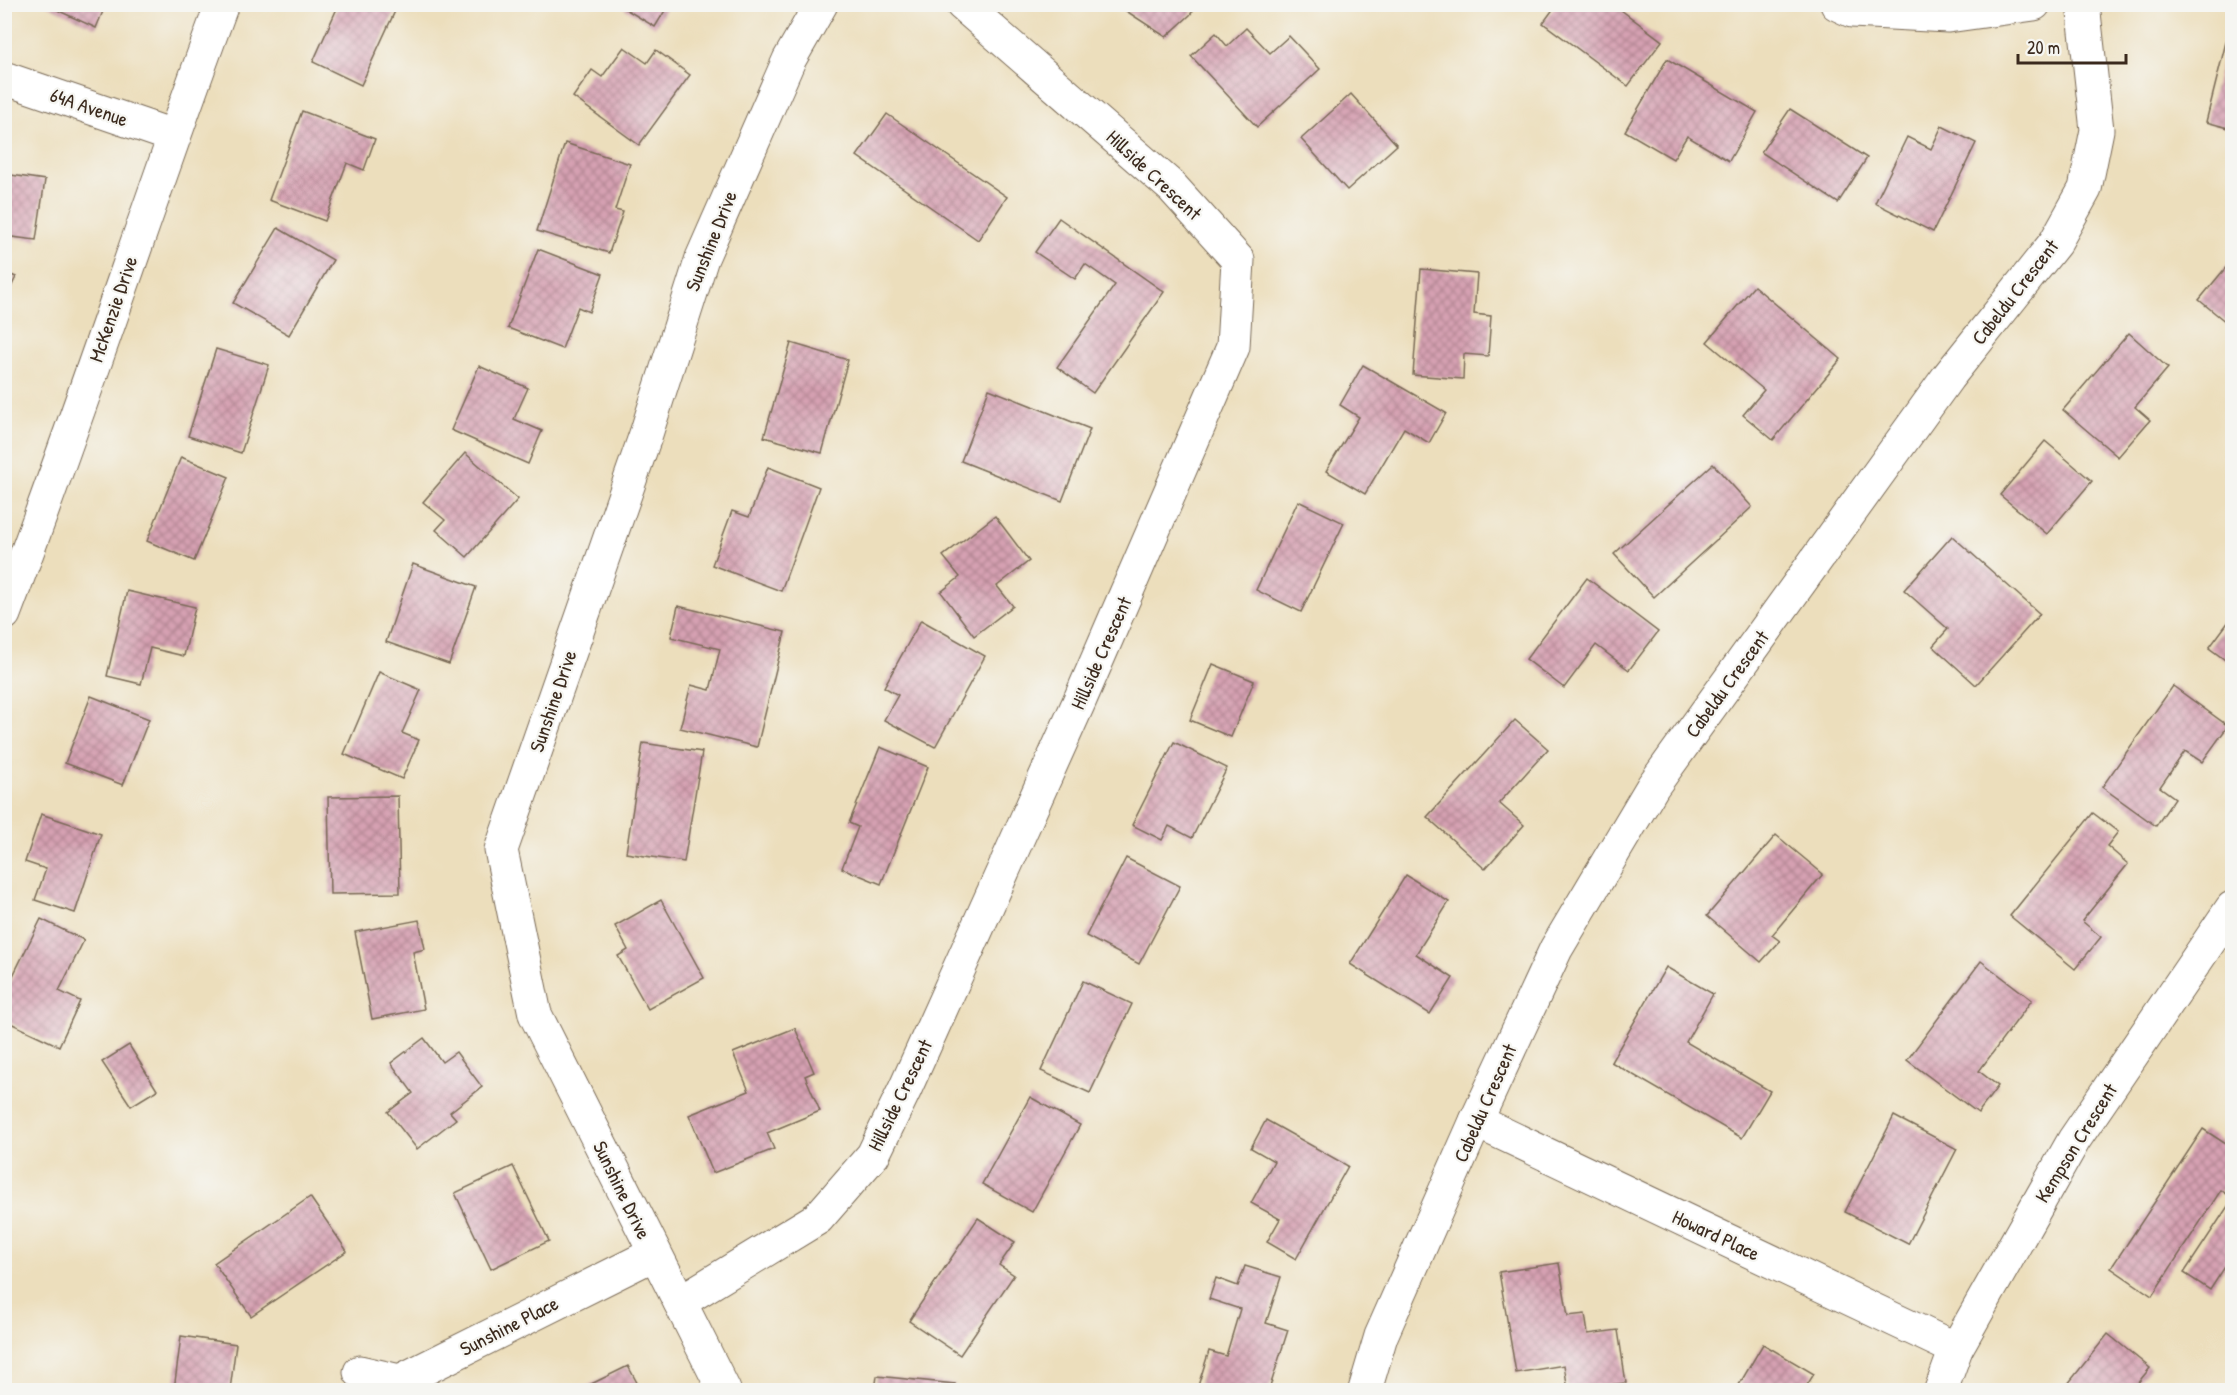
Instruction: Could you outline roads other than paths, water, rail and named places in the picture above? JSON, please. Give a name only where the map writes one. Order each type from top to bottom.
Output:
[{"type":"street","name":"McKenzie Drive","points":[[4,614],[222,4]]},
{"type":"street","name":"Sunshine Drive","points":[[724,1390],[535,1014],[501,850],[646,434],[702,258],[789,60],[821,4]]},
{"type":"street","name":"Hillside Crescent","points":[[680,1302],[818,1218],[873,1155],[906,1089],[1079,702],[1233,347],[1238,260],[1172,187],[962,4]]},
{"type":"street","points":[[1837,4],[1852,11],[1948,16],[2034,4]]},
{"type":"street","name":"Cabeldu Crescent","points":[[1365,1390],[1382,1336],[1476,1121],[1556,949],[1653,786],[1948,377],[2055,243],[2085,189],[2097,130],[2083,4]]},
{"type":"street","name":"64A Avenue","points":[[4,78],[173,136]]},
{"type":"street","name":"Kempson Crescent","points":[[1941,1390],[1956,1348],[2074,1140],[2232,908]]},
{"type":"street","name":"Howard Place","points":[[1476,1121],[1956,1348]]},
{"type":"street","name":"Sunshine Place","points":[[360,1372],[400,1381],[654,1254]]}]
